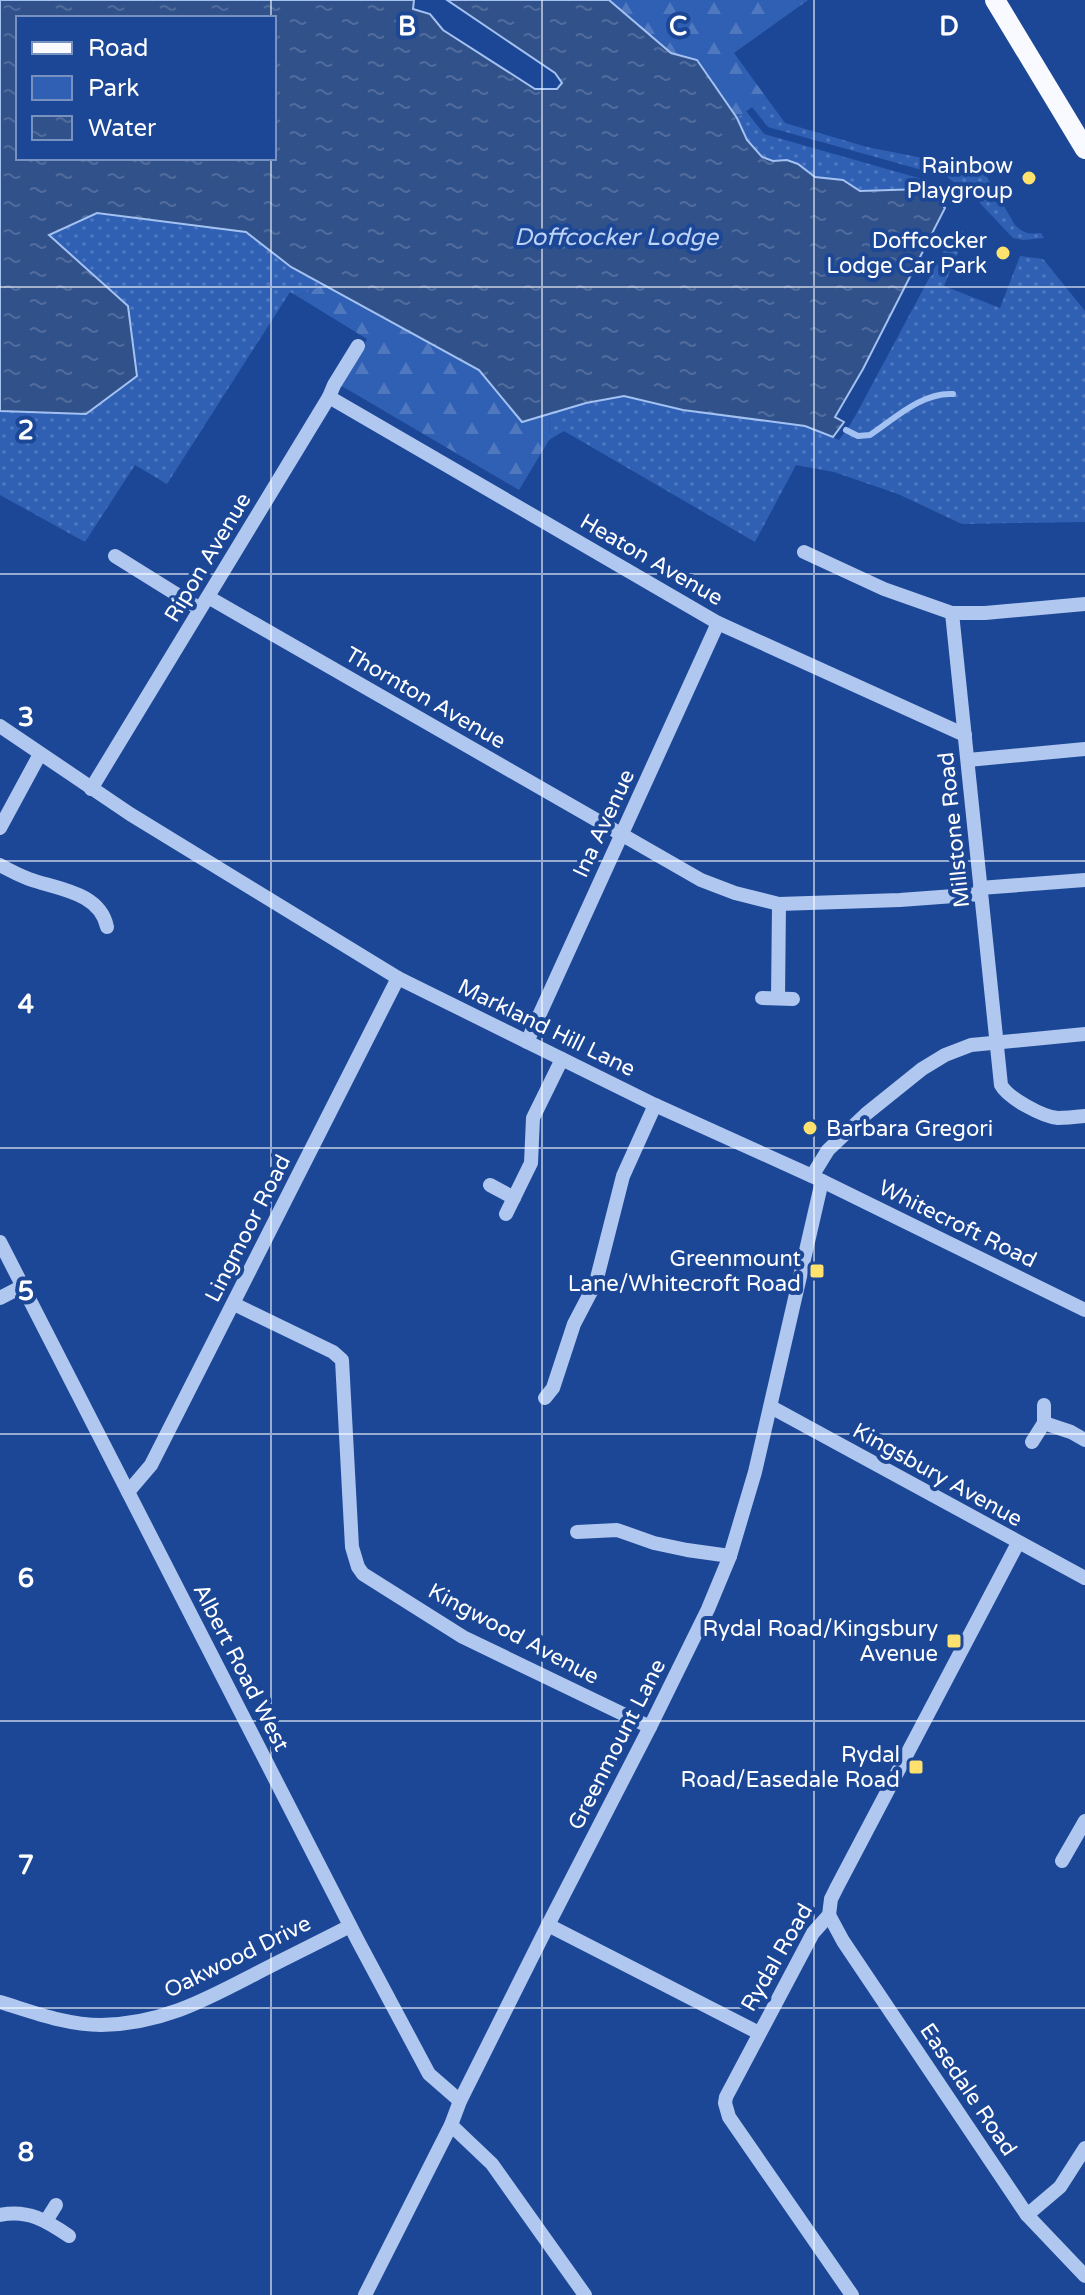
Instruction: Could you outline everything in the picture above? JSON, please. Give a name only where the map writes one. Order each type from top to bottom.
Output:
[{"type":"main road","points":[[995,0],[1085,149]]},
{"type":"street","name":"Ripon Avenue","points":[[91,789],[358,346]]},
{"type":"street","name":"Heaton Avenue","points":[[329,397],[718,623],[965,735]]},
{"type":"street","points":[[804,552],[829,555],[884,589],[952,613],[1085,604]]},
{"type":"street","name":"Thornton Avenue","points":[[115,556],[701,880],[735,893],[779,904],[900,900],[1085,880]]},
{"type":"street","name":"Millstone Road","points":[[952,613],[1001,1085],[1007,1095],[1053,1117],[1085,1116]]},
{"type":"street","name":"Ina Avenue","points":[[527,1042],[718,623]]},
{"type":"street","name":"Markland Hill Lane","points":[[0,726],[91,789],[398,978],[655,1105],[817,1178]]},
{"type":"street","points":[[968,760],[1085,749]]},
{"type":"street","points":[[0,828],[40,754]]},
{"type":"street","points":[[0,865],[85,898],[105,918],[107,927]]},
{"type":"street","points":[[52,904],[56,888]]},
{"type":"street","points":[[762,998],[786,999],[779,904]]},
{"type":"street","name":"Lingmoor Road","points":[[128,1492],[151,1465],[398,978]]},
{"type":"street","points":[[817,1178],[822,1159],[878,1103],[922,1069],[957,1049],[1085,1034]]},
{"type":"street","points":[[506,1214],[531,1163],[533,1118],[562,1059]]},
{"type":"street","points":[[545,1398],[553,1388],[574,1324],[596,1282],[623,1176],[655,1105]]},
{"type":"street","name":"Whitecroft Road","points":[[817,1178],[1085,1310]]},
{"type":"street","name":"Greenmount Lane","points":[[365,2295],[650,1727],[708,1609],[730,1556],[771,1407],[817,1178]]},
{"type":"street","points":[[490,1185],[514,1198]]},
{"type":"street","name":"Albert Road West","points":[[0,1242],[429,2074],[460,2101]]},
{"type":"street","points":[[0,1298],[23,1286]]},
{"type":"street","name":"Kingwood Avenue","points":[[234,1304],[333,1352],[342,1360],[352,1547],[353,1557],[363,1574],[463,1637],[650,1727]]},
{"type":"street","points":[[1032,1442],[1044,1423],[1044,1405]]},
{"type":"street","name":"Kingsbury Avenue","points":[[771,1407],[1018,1543],[1084,1575]]},
{"type":"street","points":[[1044,1423],[1085,1440]]},
{"type":"street","points":[[577,1532],[617,1530],[665,1545],[730,1556]]},
{"type":"street","name":"Rydal Road","points":[[852,2295],[726,2110],[726,2097],[813,1933],[829,1915],[831,1899],[837,1887],[1018,1543]]},
{"type":"street","points":[[1062,1861],[1085,1821]]},
{"type":"street","name":"Easedale Road","points":[[829,1915],[843,1941],[1027,2215],[1085,2276]]},
{"type":"street","points":[[548,1925],[759,2033]]},
{"type":"street","name":"Oakwood Drive","points":[[0,2002],[84,2024],[121,2023],[167,2015],[201,2002],[350,1926]]},
{"type":"street","points":[[451,2125],[492,2164],[585,2295]]},
{"type":"street","points":[[1027,2215],[1060,2187],[1085,2148]]},
{"type":"street","points":[[46,2221],[56,2205]]},
{"type":"street","points":[[0,2215],[15,2212],[28,2214],[69,2236]]},
{"type":"green space","points":[[609,0],[808,0],[734,53],[766,97],[737,118],[697,60],[671,53]]},
{"type":"green space","points":[[766,97],[785,123],[867,147],[981,167],[1015,225],[1027,233],[1041,233],[1044,238],[1013,238],[976,199],[947,177],[768,127],[752,107]]},
{"type":"green space","points":[[746,111],[764,134],[929,181],[927,191],[860,191],[843,180],[815,177],[787,160],[773,161],[762,156],[747,140],[737,118]]},
{"type":"green space","points":[[97,213],[246,232],[289,266],[324,285],[297,296],[290,292],[167,484],[135,465],[85,542],[0,495],[0,411],[86,414],[128,306],[49,235]]},
{"type":"green space","points":[[956,228],[966,233],[944,286],[1000,308],[1020,256],[1043,259],[1085,311],[1085,522],[962,524],[898,494],[834,472],[796,465],[755,542],[564,431],[549,440],[550,414],[624,396],[683,410],[805,426],[839,440],[852,422]]},
{"type":"green space","points":[[324,285],[479,370],[522,422],[550,414],[549,440],[519,490],[340,385],[367,339],[297,296]]},
{"type":"water","name":"Doffcocker Lodge","points":[[0,0],[414,0],[413,9],[430,14],[443,30],[535,89],[557,89],[562,83],[555,73],[447,0],[609,0],[671,53],[697,60],[737,118],[747,140],[762,157],[773,161],[787,160],[815,177],[843,180],[860,191],[922,189],[931,192],[945,208],[863,369],[835,417],[844,422],[833,437],[805,426],[683,410],[624,396],[586,403],[522,422],[479,370],[291,267],[246,232],[97,213],[49,235],[128,306],[137,376],[86,414],[0,411]]},
{"type":"waterway","points":[[846,430],[858,436],[870,435],[919,402],[953,394]]},
{"type":"place","name":"Rainbow Playgroup","points":[[1029,178]]},
{"type":"place","name":"Doffcocker Lodge Car Park","points":[[1003,253]]},
{"type":"place","name":"Barbara Gregori","points":[[810,1128]]},
{"type":"place","name":"Greenmount Lane/Whitecroft Road","points":[[817,1271]]},
{"type":"place","name":"Rydal Road/Kingsbury Avenue","points":[[954,1641]]},
{"type":"place","name":"Rydal Road/Easedale Road","points":[[916,1767]]}]
